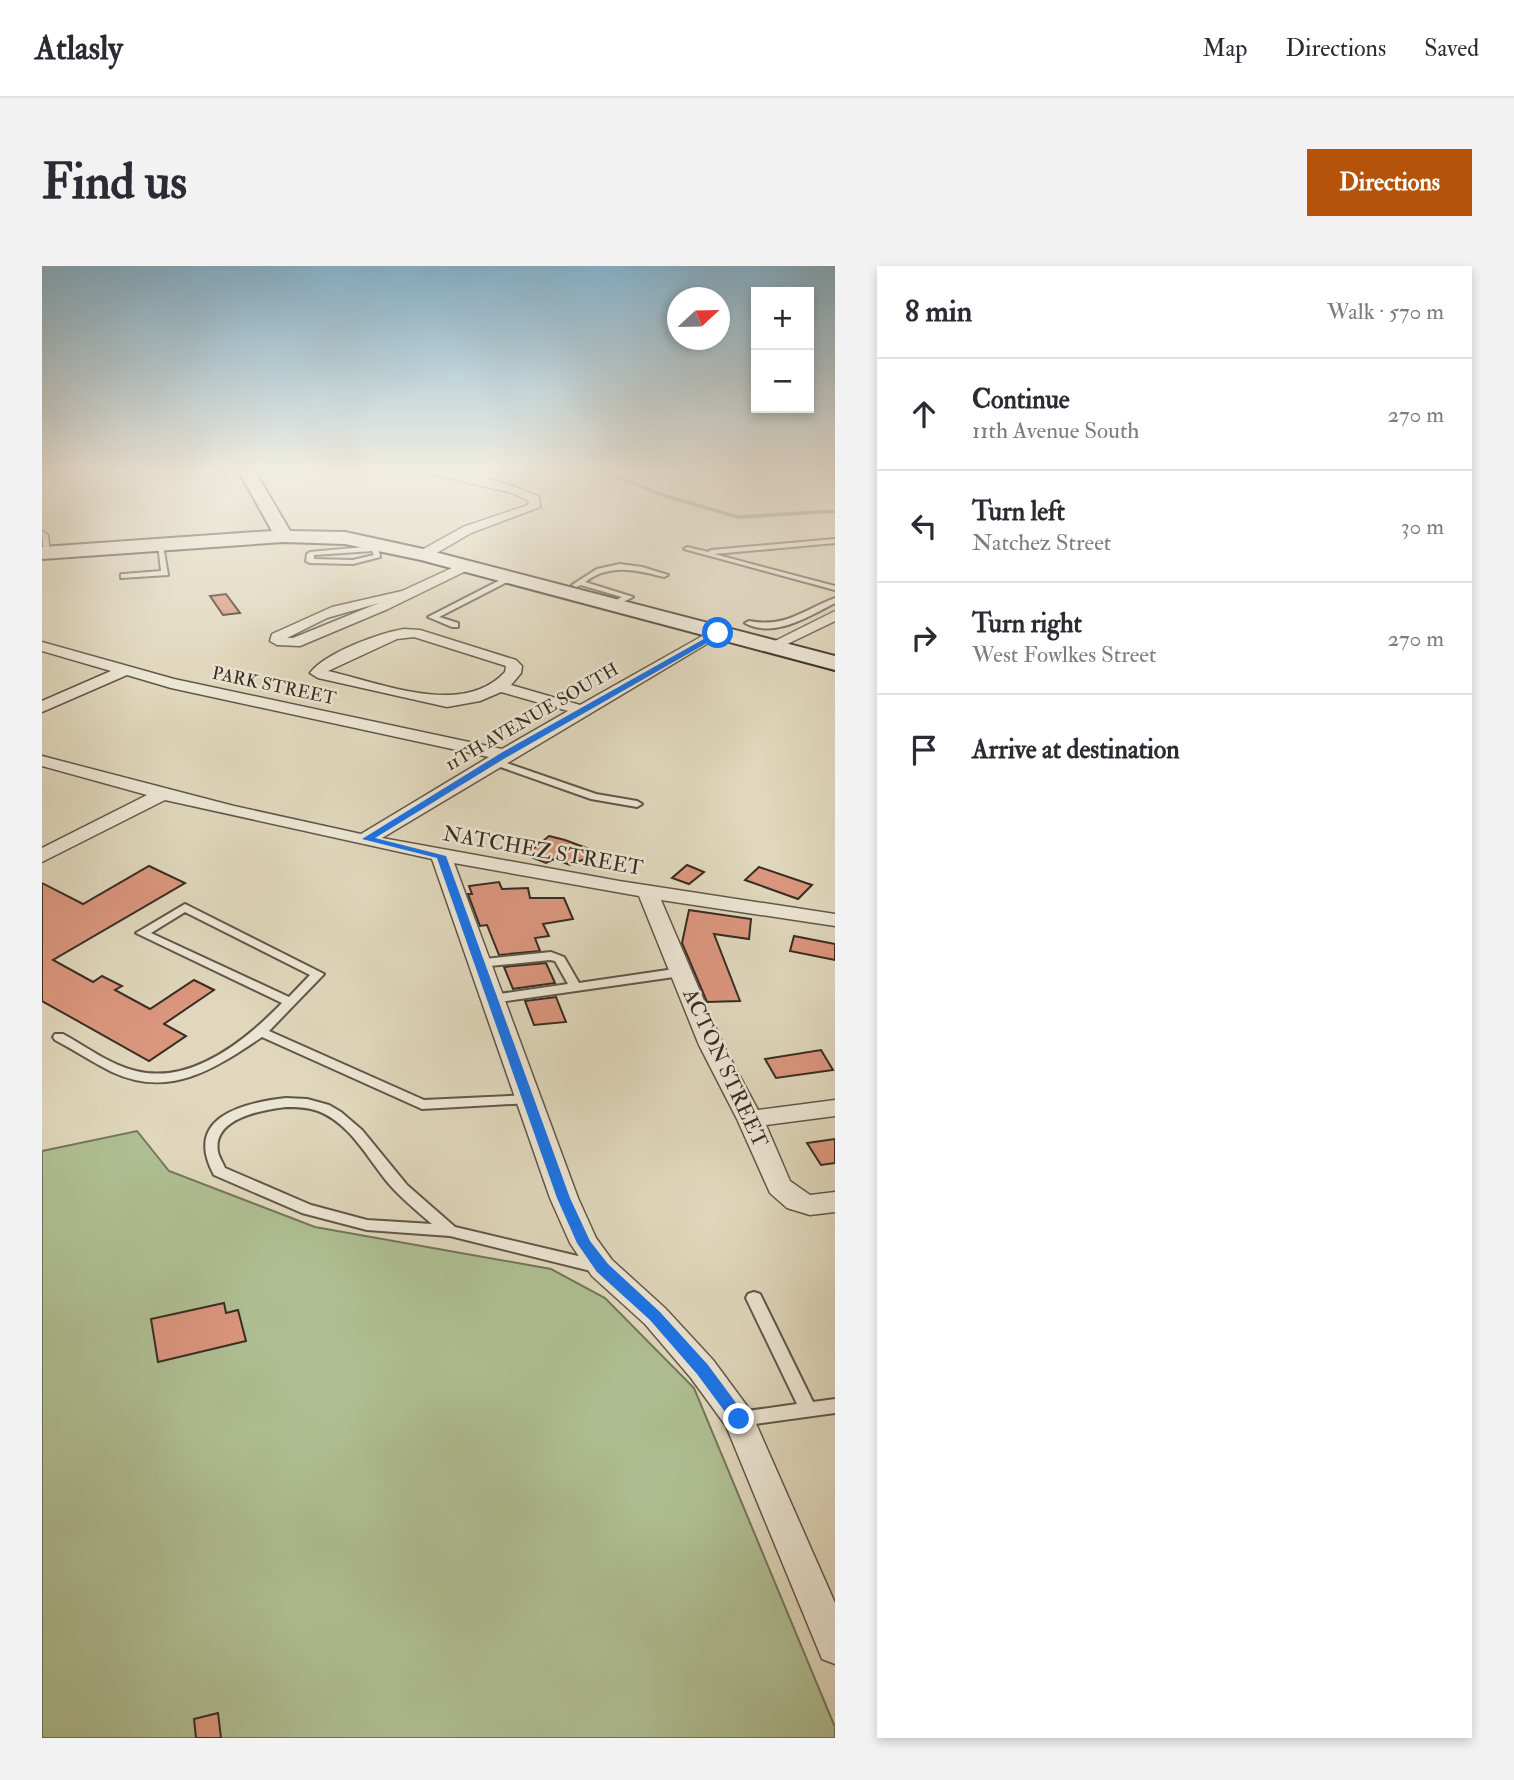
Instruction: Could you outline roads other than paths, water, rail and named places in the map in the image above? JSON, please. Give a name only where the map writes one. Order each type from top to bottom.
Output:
[{"type":"main road","points":[[43,546],[160,545],[274,537]]},
{"type":"main road","points":[[305,537],[345,538]]},
{"type":"main road","points":[[339,537],[511,578],[572,588],[613,605],[835,663]]},
{"type":"street","points":[[423,555],[455,537]]},
{"type":"street","points":[[401,595],[360,601],[296,626],[277,636],[276,641],[295,643],[383,606],[465,566]]},
{"type":"street","points":[[772,646],[835,615]]},
{"type":"street","name":"11TH AVENUE SOUTH","points":[[366,839],[718,633]]},
{"type":"street","points":[[499,687],[513,673],[514,666],[511,663],[415,634],[393,635],[325,665],[318,673],[447,702],[474,698],[499,687],[585,711]]},
{"type":"street","points":[[42,646],[124,671]]},
{"type":"street","points":[[42,707],[124,671]]},
{"type":"street","name":"PARK STREET","points":[[124,671],[499,759]]},
{"type":"street","name":"NATCHEZ STREET","points":[[42,761],[261,818],[441,856],[648,892],[835,920]]},
{"type":"street","points":[[42,856],[166,792]]},
{"type":"street","points":[[441,856],[564,1198],[584,1243],[603,1268],[655,1316],[702,1369],[739,1419],[835,1646]]},
{"type":"street","name":"ACTON STREET","points":[[648,892],[711,1045],[750,1119],[779,1186],[797,1201],[810,1205],[835,1202]]},
{"type":"street","points":[[750,1119],[835,1108]]},
{"type":"lane","points":[[701,552],[835,541]]},
{"type":"lane","points":[[124,576],[165,573],[160,545]]},
{"type":"lane","points":[[384,549],[378,556],[352,562],[310,561],[310,554],[384,549]]},
{"type":"lane","points":[[687,549],[835,589]]},
{"type":"lane","points":[[572,588],[587,577],[613,566],[630,565],[664,575]]},
{"type":"lane","points":[[454,625],[432,617],[511,578]]},
{"type":"lane","points":[[749,624],[777,627],[835,600]]},
{"type":"lane","points":[[499,759],[594,797],[637,804]]},
{"type":"lane","points":[[59,1037],[135,1076],[170,1079],[205,1068],[261,1031],[290,1002],[318,974],[185,907],[142,933],[290,1002]]},
{"type":"lane","points":[[480,963],[551,956],[560,959],[575,986]]},
{"type":"lane","points":[[492,999],[681,972]]},
{"type":"lane","points":[[261,1031],[422,1105],[529,1099]]},
{"type":"lane","points":[[450,1231],[401,1188],[348,1124],[323,1108],[300,1103],[256,1106],[236,1113],[220,1125],[209,1141],[212,1160],[219,1171],[307,1209],[367,1225],[450,1231],[603,1268]]},
{"type":"lane","points":[[754,1298],[808,1410]]},
{"type":"lane","points":[[739,1419],[835,1406]]}]
